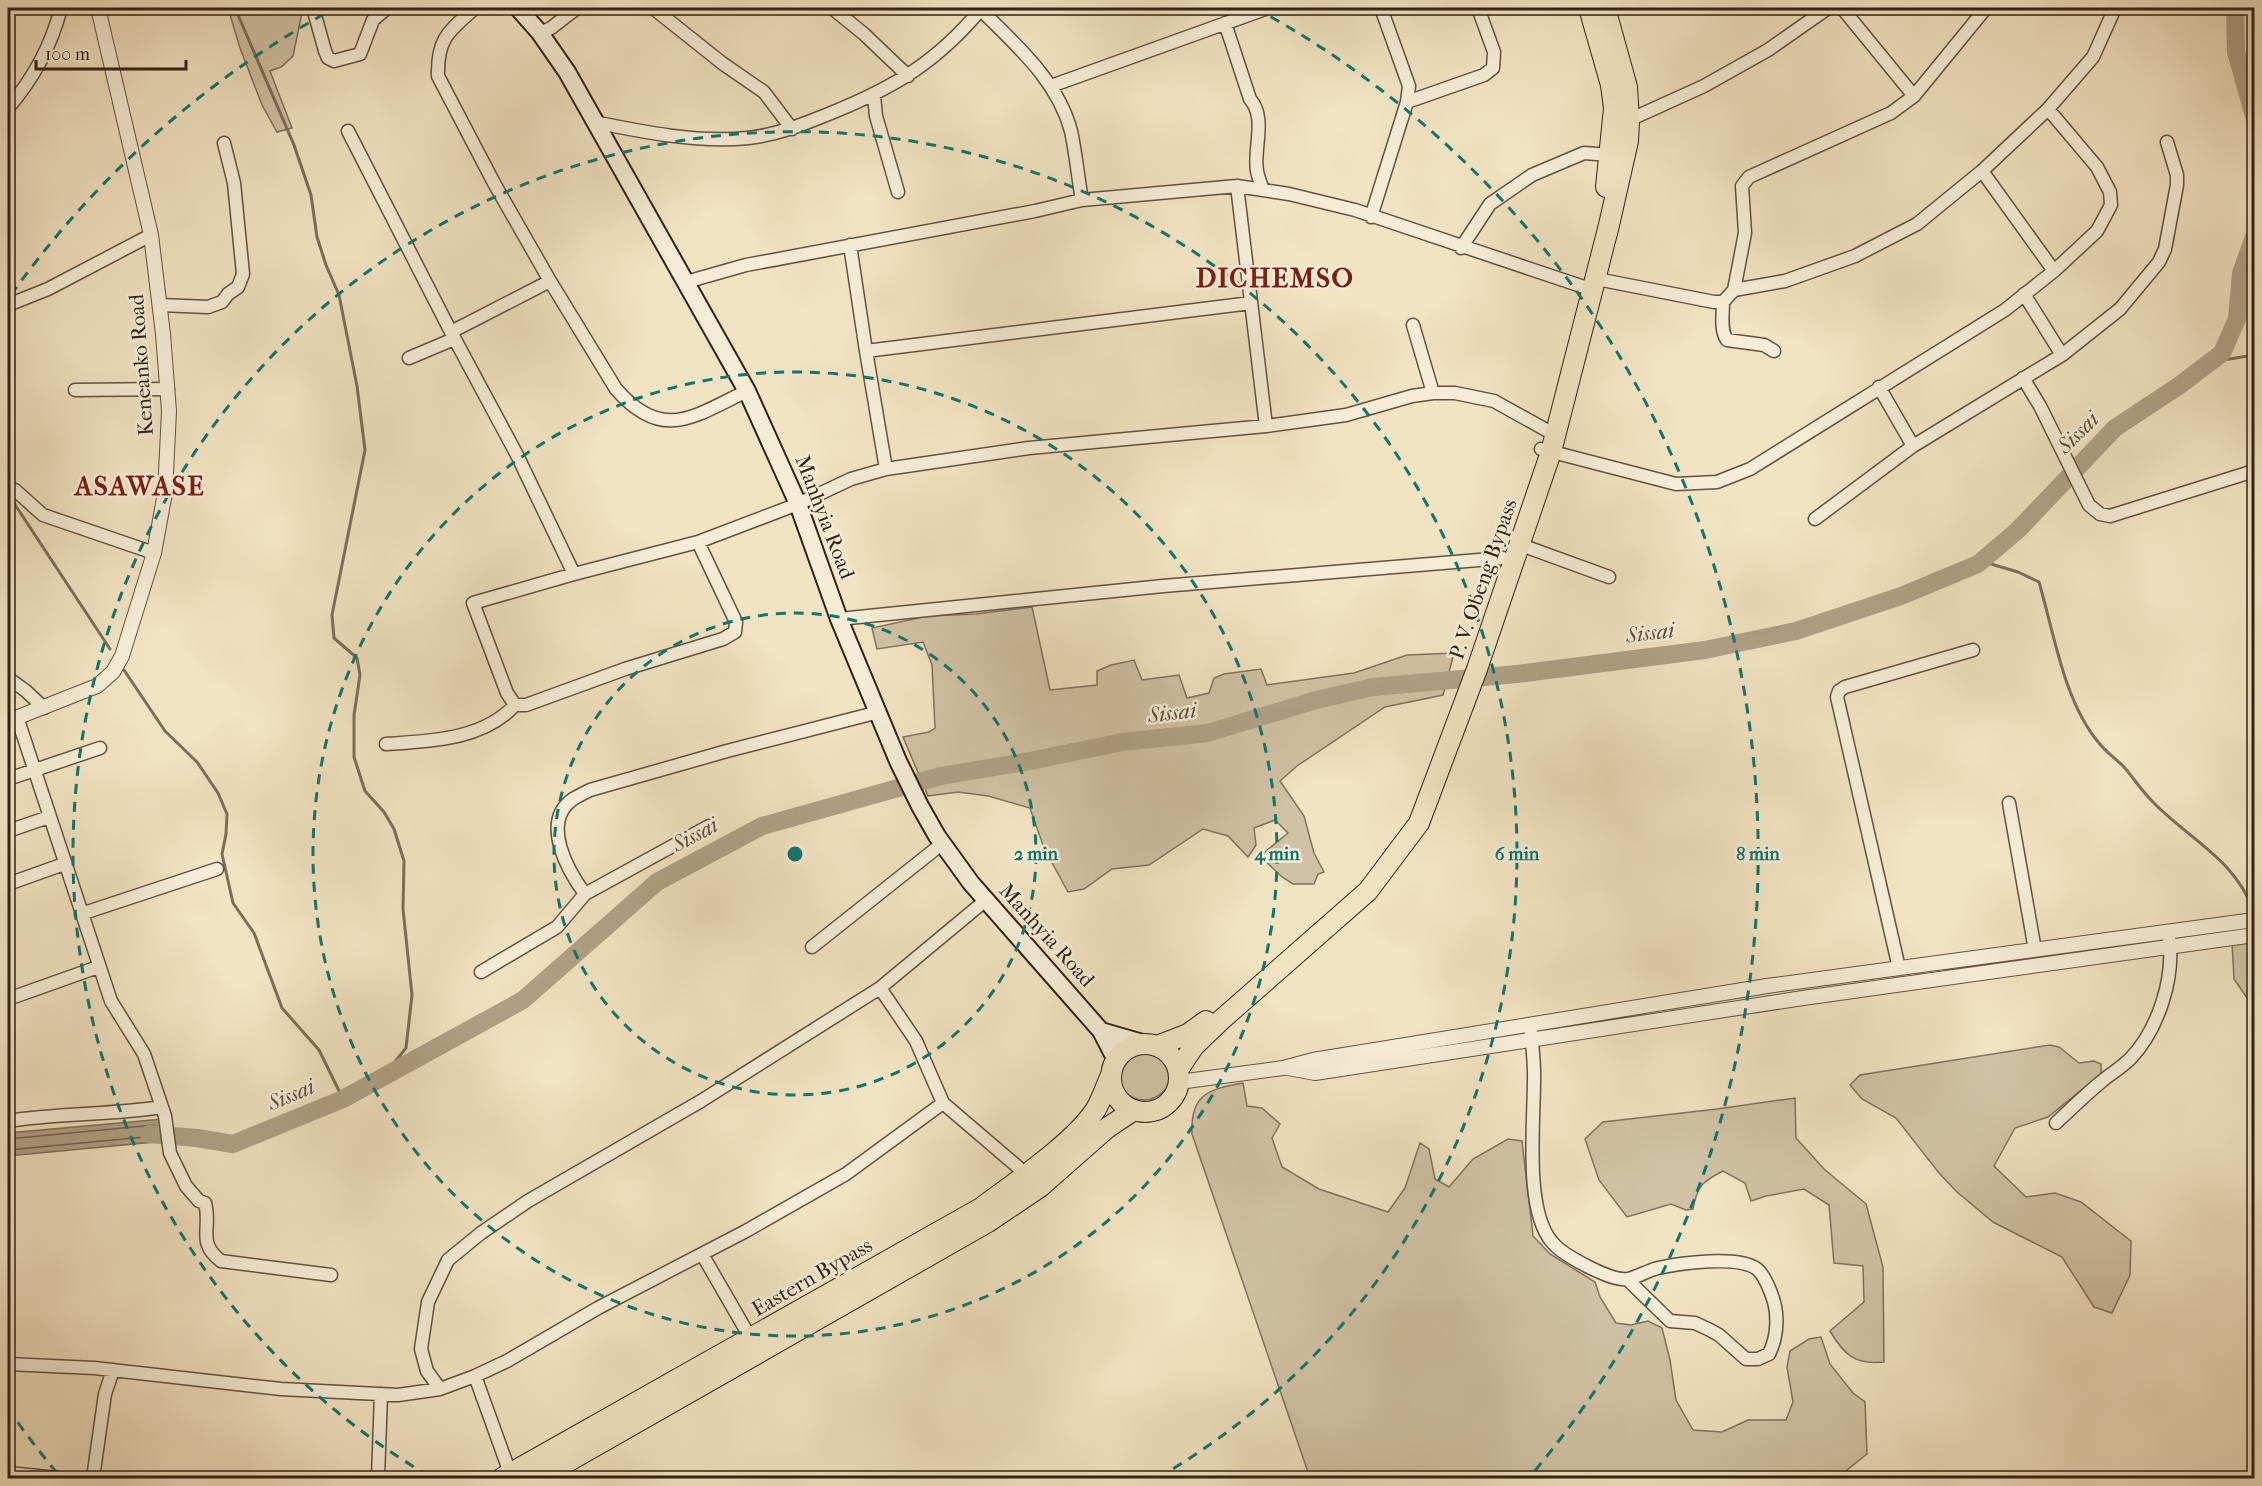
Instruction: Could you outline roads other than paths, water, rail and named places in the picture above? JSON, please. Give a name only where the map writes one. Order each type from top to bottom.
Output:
[{"type":"highway","name":"P. V. Obeng Bypass","points":[[1589,8],[1611,85],[1614,108],[1603,214],[1590,283]]},
{"type":"highway","name":"P. V. Obeng Bypass","points":[[1151,1045],[1188,1034],[1203,1024],[1360,884],[1409,817],[1521,545],[1628,141],[1627,87],[1605,8]]},
{"type":"highway","name":"P. V. Obeng Bypass","points":[[1178,1076],[1194,1046],[1368,891],[1419,823],[1467,678],[1503,558],[1547,444]]},
{"type":"highway","points":[[1134,1045],[1151,1045],[1173,1058],[1178,1076],[1176,1092],[1167,1104],[1153,1111],[1134,1110],[1121,1102],[1113,1090],[1114,1068],[1124,1051],[1134,1045]]},
{"type":"highway","name":"Eastern Bypass","points":[[506,1476],[981,1208],[1080,1128],[1096,1109],[1114,1068]]},
{"type":"highway","name":"Eastern Bypass","points":[[539,1479],[988,1222],[1040,1187],[1107,1128],[1134,1110]]},
{"type":"main road","name":"Manhyia Road","points":[[518,8],[540,33],[567,72],[747,391],[798,504],[839,618],[898,761],[920,806],[943,843],[986,900],[1101,1030],[1114,1068]]},
{"type":"main road","points":[[1101,1030],[1151,1045]]},
{"type":"street","points":[[8,108],[37,70],[55,30],[61,8]]},
{"type":"street","name":"Keneanko Road","points":[[12,719],[97,686],[113,672],[122,656],[153,553],[165,493],[168,389],[151,236],[98,8]]},
{"type":"street","points":[[313,8],[325,51],[328,58],[334,61],[360,54],[373,20],[387,8]]},
{"type":"street","points":[[475,8],[449,31],[442,42],[437,57],[438,76],[494,183],[616,389],[629,404],[646,415],[664,422],[678,421],[747,391]]},
{"type":"street","points":[[540,33],[551,28],[577,8]]},
{"type":"street","points":[[653,8],[722,63],[764,92],[792,129]]},
{"type":"street","points":[[831,8],[864,34],[908,76]]},
{"type":"street","points":[[1051,86],[1268,8]]},
{"type":"street","points":[[1371,217],[1407,102],[1409,86],[1381,8]]},
{"type":"street","points":[[1407,102],[1484,75],[1493,68],[1494,52],[1478,8]]},
{"type":"street","points":[[1629,120],[1704,86],[1768,50],[1828,8]]},
{"type":"street","points":[[1842,8],[1914,96]]},
{"type":"street","points":[[1774,351],[1764,345],[1727,340],[1724,335],[1723,302],[1734,290],[1745,233],[1742,186],[1749,177],[1891,113],[1914,96],[1986,8]]},
{"type":"street","points":[[1734,290],[1785,281],[1855,256],[1917,224],[1982,171],[2048,109],[2093,57],[2115,8]]},
{"type":"street","points":[[594,122],[680,136],[717,139],[749,138],[792,129],[874,96],[908,76],[934,57],[981,9],[1027,56],[1051,86],[1070,130],[1082,200]]},
{"type":"street","points":[[1225,23],[1250,99],[1258,115],[1257,170],[1263,190]]},
{"type":"street","points":[[874,96],[876,116],[898,192]]},
{"type":"street","points":[[515,705],[507,693],[473,603],[698,542],[798,504],[851,479],[886,469],[1029,448],[1266,426],[1346,416],[1412,396],[1455,393],[1494,401],[1547,444],[1676,484],[1717,482],[1750,469],[2004,310],[2054,271],[2097,231],[2111,205],[2110,192],[2097,167],[2048,109]]},
{"type":"street","points":[[348,131],[517,455],[574,574]]},
{"type":"street","points":[[1815,519],[1913,446],[2062,354],[2120,309],[2159,262],[2165,249],[2177,185],[2177,175],[2167,142]]},
{"type":"street","points":[[160,305],[208,308],[222,302],[238,287],[243,274],[235,193],[224,143]]},
{"type":"street","points":[[1461,248],[1490,204],[1532,175],[1584,153],[1610,155]]},
{"type":"street","points":[[1982,171],[2054,271]]},
{"type":"street","points":[[1237,186],[1266,426]]},
{"type":"street","points":[[686,282],[746,265],[1035,211],[1082,200],[1237,186],[1300,196],[1354,210],[1461,248],[1590,283],[1723,302]]},
{"type":"street","points":[[8,305],[48,289],[151,236]]},
{"type":"street","points":[[850,245],[886,469]]},
{"type":"street","points":[[409,358],[550,281]]},
{"type":"street","points":[[2024,294],[2062,354]]},
{"type":"street","points":[[866,351],[1251,303]]},
{"type":"street","points":[[1413,325],[1433,393]]},
{"type":"street","points":[[2023,378],[2040,406],[2089,505],[2100,514],[2110,516],[2254,471]]},
{"type":"street","points":[[1879,387],[1913,446]]},
{"type":"street","points":[[75,390],[168,389]]},
{"type":"street","points":[[9,490],[15,490],[43,515],[153,553]]},
{"type":"street","points":[[386,744],[427,741],[460,735],[505,716],[515,705],[526,705],[625,669],[723,639],[735,632],[736,622],[698,542]]},
{"type":"street","points":[[1521,545],[1609,577]]},
{"type":"street","points":[[839,618],[1163,586],[1503,558]]},
{"type":"street","points":[[1899,968],[1838,697],[1839,692],[1845,687],[1973,650]]},
{"type":"street","points":[[8,678],[44,708]]},
{"type":"street","points":[[585,894],[567,867],[560,845],[558,831],[561,815],[571,800],[590,790],[694,760],[879,712]]},
{"type":"street","points":[[12,719],[34,769],[111,1001],[144,1054],[164,1112],[170,1153],[186,1186],[200,1201],[205,1203],[208,1211],[205,1241],[212,1255],[220,1261],[236,1264],[332,1275]]},
{"type":"street","points":[[8,779],[100,748]]},
{"type":"street","points":[[2009,803],[2035,950]]},
{"type":"street","points":[[8,831],[49,817]]},
{"type":"street","points":[[481,972],[557,927],[585,894],[709,826]]},
{"type":"street","points":[[812,947],[943,843]]},
{"type":"street","points":[[8,884],[64,864]]},
{"type":"street","points":[[81,914],[217,869]]},
{"type":"street","points":[[435,1390],[421,1349],[428,1302],[448,1260],[481,1233],[528,1201],[701,1101],[880,988],[986,900]]},
{"type":"street","points":[[1178,1076],[1283,1068],[1313,1060],[1767,986],[2251,921]]},
{"type":"street","points":[[2056,1123],[2130,1059],[2141,1045],[2162,1002],[2170,967],[2171,948],[2168,931]]},
{"type":"street","points":[[1283,1068],[1315,1073],[1803,998],[2251,936]]},
{"type":"street","points":[[8,999],[98,967]]},
{"type":"street","points":[[880,988],[916,1041],[943,1103],[1026,1173]]},
{"type":"street","points":[[1530,1026],[1534,1070],[1535,1198],[1552,1244],[1604,1274],[1628,1280],[1670,1321],[1695,1323],[1710,1330],[1746,1359],[1758,1359],[1769,1354],[1775,1342],[1774,1300],[1757,1270],[1746,1265],[1732,1262],[1683,1264],[1660,1268],[1628,1280]]},
{"type":"street","points":[[8,1364],[112,1370],[281,1389],[398,1395],[435,1390],[476,1376],[516,1356],[598,1308],[702,1254],[846,1174],[943,1103]]},
{"type":"street","points":[[8,1121],[38,1116],[164,1112]]},
{"type":"street","points":[[702,1254],[752,1339]]},
{"type":"street","points":[[93,1479],[105,1394],[112,1370]]},
{"type":"street","points":[[476,1376],[506,1476]]},
{"type":"street","points":[[378,1479],[381,1394]]},
{"type":"street","points":[[8,1473],[58,1479]]},
{"type":"water","points":[[163,1119],[165,1141],[8,1156],[8,1133]]},
{"type":"waterway","points":[[235,8],[294,145],[311,195],[317,237],[339,295],[357,386],[365,450],[332,615],[334,638],[357,658],[360,675],[354,715],[354,757],[365,791],[384,812],[394,829],[404,861],[403,909],[412,995],[406,1048],[382,1078]]},
{"type":"waterway","name":"Sissai","points":[[2235,8],[2236,52],[2254,116]]},
{"type":"waterway","name":"Sissai","points":[[149,1134],[233,1144],[343,1099],[523,1000],[657,882],[762,826],[941,776],[1122,742],[1208,733],[1316,700],[1373,687],[1517,674],[1705,650],[1796,631],[1901,596],[1978,564],[2018,530],[2115,428],[2180,385],[2222,353],[2237,319],[2241,273],[2254,237]]},
{"type":"waterway","points":[[2211,362],[2254,355]]},
{"type":"waterway","points":[[8,494],[110,649]]},
{"type":"waterway","points":[[1981,561],[2018,572],[2039,582],[2062,666],[2077,708],[2087,726],[2152,801],[2209,850],[2235,877],[2253,910]]},
{"type":"waterway","points":[[124,670],[165,731],[197,762],[218,793],[227,814],[222,854],[233,903],[254,933],[282,1008],[319,1050],[343,1099]]},
{"type":"district","name":"DICHEMSO","points":[[1275,278]]},
{"type":"district","name":"ASAWASE","points":[[140,486]]}]
